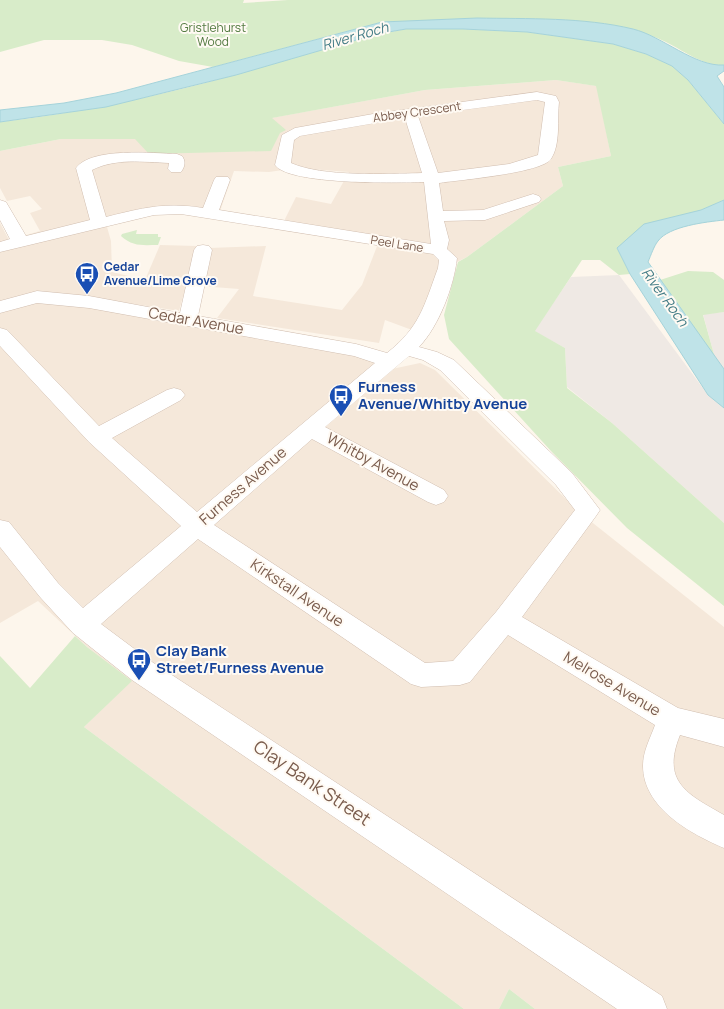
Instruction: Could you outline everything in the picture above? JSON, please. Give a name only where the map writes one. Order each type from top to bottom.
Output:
[{"type":"street","name":"Abbey Crescent","points":[[537,96],[547,97],[552,102],[547,152],[541,160],[524,166],[431,178],[387,178],[297,172],[283,165],[287,138],[294,132],[410,113],[537,96]]},
{"type":"street","points":[[410,113],[431,178],[435,216],[440,240],[438,250]]},
{"type":"street","points":[[99,223],[84,168],[98,162],[128,158],[177,159],[176,169]]},
{"type":"street","points":[[209,214],[222,180]]},
{"type":"street","points":[[435,216],[485,215],[532,199]]},
{"type":"street","points":[[0,205],[20,242]]},
{"type":"street","name":"Peel Lane","points":[[0,247],[154,210],[181,209],[438,250],[448,258],[427,326],[418,338],[398,356]]},
{"type":"street","points":[[188,319],[203,250]]},
{"type":"street","name":"Cedar Avenue","points":[[0,307],[37,297],[89,302],[356,350],[374,355],[398,356]]},
{"type":"street","name":"Kirkstall Avenue","points":[[0,334],[97,437],[197,526],[421,676],[460,673],[505,620],[588,510],[564,479],[447,365],[430,356],[398,356]]},
{"type":"street","name":"Furness Avenue","points":[[82,625],[310,428],[398,356]]},
{"type":"street","points":[[97,437],[174,395]]},
{"type":"street","name":"Whitby Avenue","points":[[310,428],[436,496]]},
{"type":"street","name":"Clay Bank Street","points":[[0,529],[49,590],[82,625],[142,670],[649,1009]]},
{"type":"street","name":"Melrose Avenue","points":[[505,620],[672,720],[724,733]]},
{"type":"street","points":[[672,720],[659,753],[658,770],[664,787],[675,802],[691,814],[724,832]]},
{"type":"shaded area","points":[[556,80],[597,86],[611,156],[558,167],[563,186],[467,257],[443,269],[412,330],[385,320],[379,343],[217,318],[239,289],[200,286],[209,248],[266,246],[253,296],[342,310],[362,285],[381,236],[284,221],[296,197],[331,204],[349,172],[297,168],[269,172],[234,171],[219,214],[182,208],[105,220],[111,241],[112,272],[145,280],[160,245],[197,246],[179,311],[90,297],[0,304],[0,223],[9,240],[40,231],[30,213],[42,209],[30,196],[7,201],[0,188],[0,151],[61,139],[135,139],[271,118],[425,90]]},
{"type":"shaded area","points":[[619,275],[708,395],[724,408],[724,523],[612,423],[567,387],[565,348],[534,331],[571,277]]},
{"type":"shaded area","points":[[42,301],[84,306],[354,354],[392,369],[420,363],[435,370],[579,512],[724,627],[724,1009],[535,1009],[509,989],[499,1009],[464,1009],[84,727],[131,681],[87,647],[38,601],[0,623],[0,311]]},
{"type":"shaded area","points":[[724,312],[724,369],[715,358],[703,314]]},
{"type":"green space","name":"Gristlehurst Wood","points":[[0,0],[244,0],[243,3],[288,0],[724,0],[724,65],[701,61],[662,40],[633,29],[382,22],[213,67],[179,61],[132,45],[102,40],[44,40],[0,52]]},
{"type":"green space","points":[[406,29],[527,32],[613,44],[646,54],[672,66],[688,80],[724,124],[724,200],[617,248],[630,274],[619,275],[600,260],[582,260],[535,331],[565,348],[567,388],[612,423],[724,523],[724,606],[627,528],[551,451],[449,339],[444,315],[458,262],[563,186],[558,167],[611,156],[596,86],[556,80],[425,90],[272,118],[286,130],[280,133],[271,151],[149,154],[135,139],[61,139],[0,151],[0,122],[90,109],[150,96],[209,82],[364,38]]},
{"type":"green space","points":[[137,230],[136,234],[158,234],[158,237],[161,237],[158,245],[134,244],[121,236],[122,234]]},
{"type":"green space","points":[[688,271],[713,272],[724,280],[724,312],[703,315],[715,358],[660,280]]},
{"type":"green space","points":[[75,636],[132,681],[84,727],[464,1009],[0,1009],[0,656],[30,688]]},
{"type":"green space","points":[[509,989],[535,1009],[499,1009]]},
{"type":"water","name":"River Roch","points":[[477,18],[555,19],[614,25],[644,33],[702,61],[724,65],[724,71],[717,76],[724,87],[724,124],[688,80],[672,66],[646,54],[613,44],[527,32],[463,29],[406,29],[377,34],[236,75],[106,107],[0,122],[0,110],[64,103],[116,93],[382,22]]},
{"type":"water","name":"River Roch","points":[[724,200],[724,220],[679,228],[670,232],[658,241],[648,262],[724,369],[724,408],[708,395],[630,274],[617,248],[644,224],[701,210]]},
{"type":"place","name":"Cedar Avenue/Lime Grove","points":[[87,295]]},
{"type":"place","name":"Furness Avenue/Whitby Avenue","points":[[341,417]]},
{"type":"place","name":"Clay Bank Street/Furness Avenue","points":[[139,681]]}]
